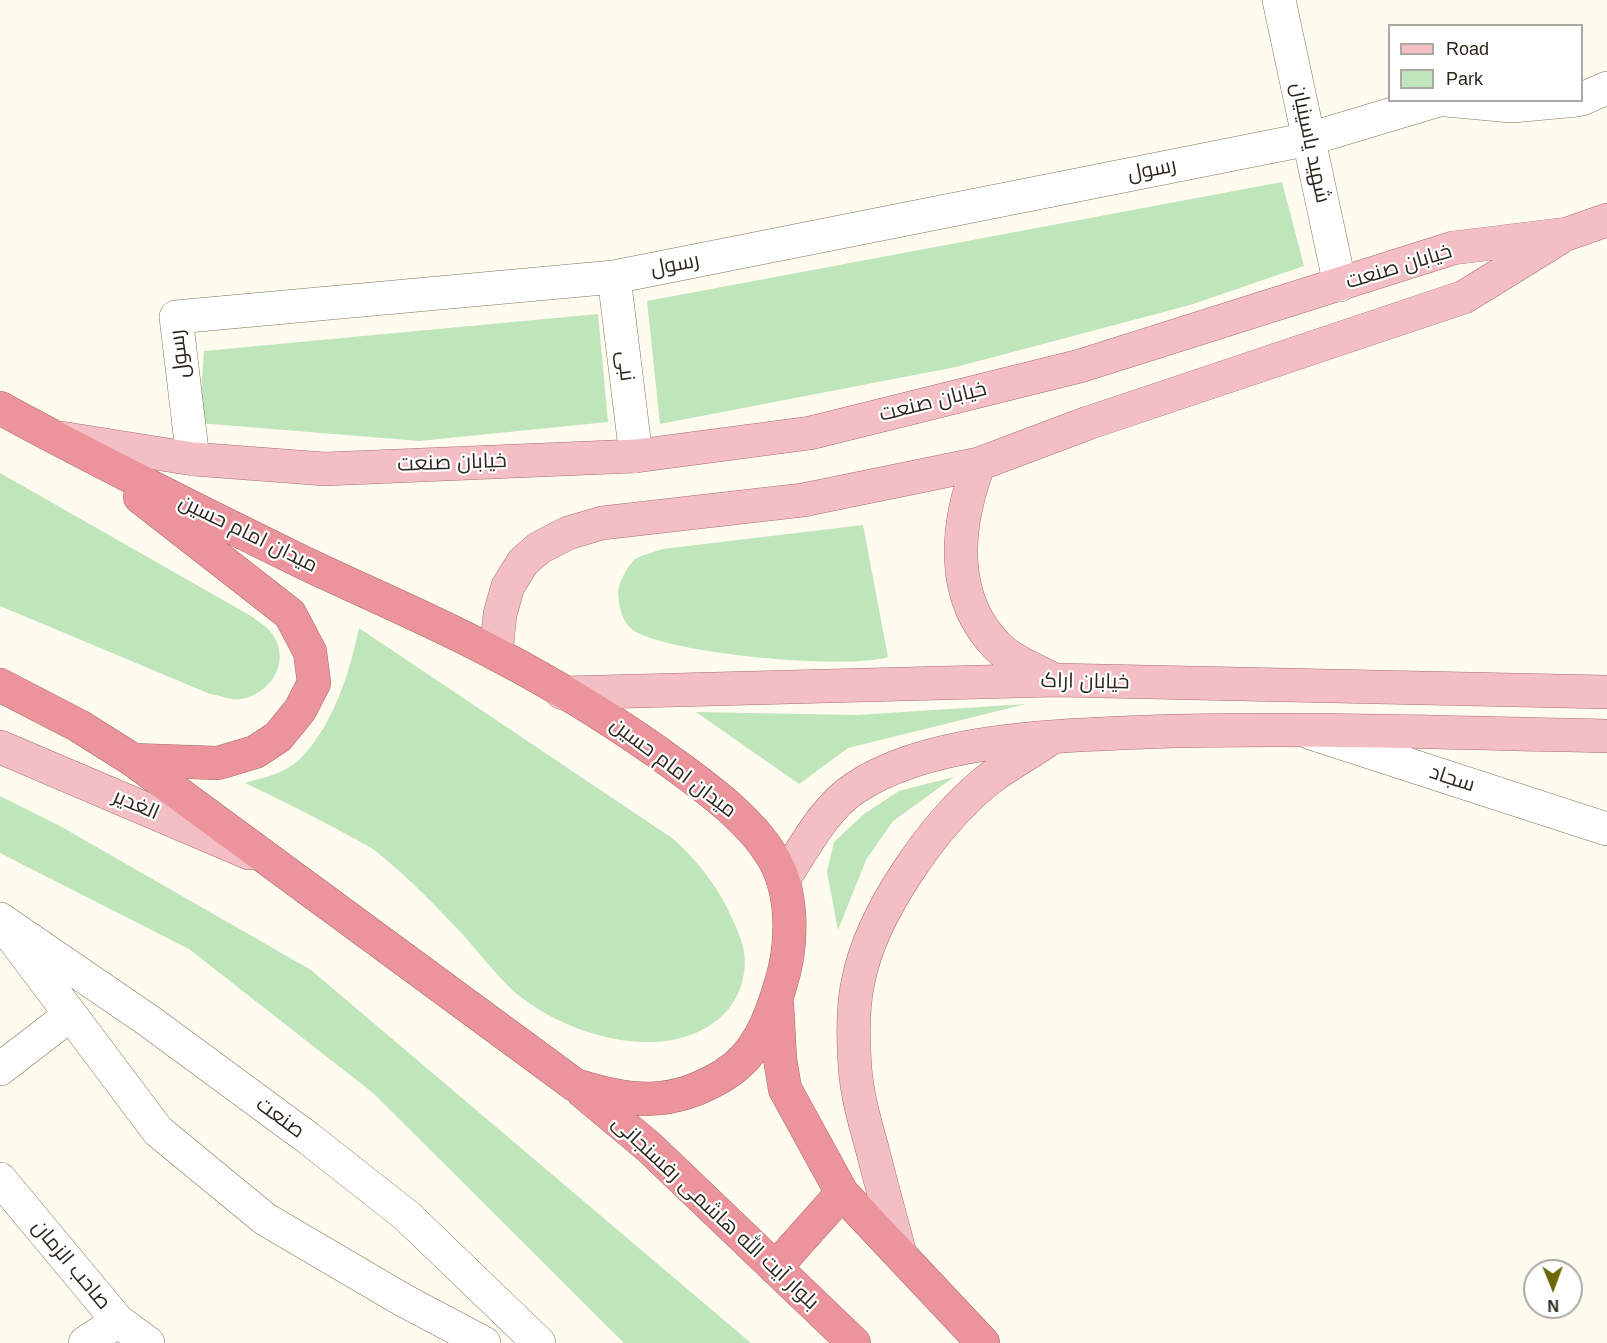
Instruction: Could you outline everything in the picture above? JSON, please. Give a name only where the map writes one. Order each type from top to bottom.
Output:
[{"type":"highway","name":"میدان امام حسین","points":[[0,408],[84,453],[496,654],[638,737],[695,780],[741,820],[763,843],[783,880],[788,913],[788,954],[777,998],[750,1052],[737,1066],[707,1084],[663,1100],[618,1098],[575,1085],[133,760],[79,726],[0,685]]},
{"type":"highway","points":[[84,453],[290,614],[310,652],[314,683],[300,710],[278,737],[255,752],[218,763],[133,760]]},
{"type":"highway","points":[[777,998],[780,1059],[785,1089],[842,1193],[982,1343]]},
{"type":"highway","name":"بلوار آیت الله هاشمی رفسنجانی","points":[[575,1085],[649,1148],[854,1343]]},
{"type":"highway","points":[[775,1268],[842,1193]]},
{"type":"main road","points":[[496,654],[500,614],[513,578],[523,562],[539,548],[568,533],[602,523],[803,500],[979,464],[1088,423],[1464,297],[1567,234],[1607,220]]},
{"type":"main road","name":"خیابان صنعت","points":[[53,437],[193,459],[325,469],[636,456],[810,433],[1080,366],[1453,248],[1567,234]]},
{"type":"main road","points":[[979,464],[965,501],[961,546],[964,587],[975,616],[998,647],[1056,680]]},
{"type":"main road","name":"خیابان اراک","points":[[562,693],[1056,680],[1607,692]]},
{"type":"main road","points":[[783,880],[837,805],[853,788],[897,765],[967,748],[1056,736],[1298,729],[1607,736]]},
{"type":"main road","points":[[900,1254],[865,1122],[855,1070],[854,1022],[858,981],[872,940],[894,893],[925,847],[956,809],[990,778],[1056,736]]},
{"type":"main road","name":"الغدیر","points":[[0,747],[271,862]]},
{"type":"street","name":"شهید یاسینیان","points":[[1279,0],[1340,285]]},
{"type":"street","points":[[1583,98],[1607,88]]},
{"type":"street","name":"رسول","points":[[193,459],[176,317],[614,277],[1309,139],[1432,102]]},
{"type":"street","points":[[1468,102],[1512,106],[1555,102]]},
{"type":"street","name":"نبی","points":[[614,277],[636,456]]},
{"type":"street","name":"سجاد","points":[[1298,729],[1607,829]]},
{"type":"street","name":"صنعت","points":[[0,919],[69,1015],[158,1131],[265,1219],[484,1343]]},
{"type":"street","name":"صنعت","points":[[0,919],[158,1028],[407,1216],[539,1343]]},
{"type":"street","points":[[0,1069],[69,1015]]},
{"type":"street","name":"صاحب الزمان","points":[[0,1179],[118,1321],[148,1343]]},
{"type":"street","points":[[85,1343],[118,1321]]},
{"type":"green space","points":[[1282,182],[1304,266],[1190,305],[956,367],[660,424],[647,301]]},
{"type":"green space","points":[[598,314],[608,422],[419,441],[199,423],[204,351]]},
{"type":"green space","points":[[0,473],[263,625],[276,641],[279,652],[279,663],[271,682],[253,695],[242,699],[230,699],[210,694],[0,606]]},
{"type":"green space","points":[[863,525],[888,657],[866,661],[836,662],[761,658],[722,653],[657,640],[631,629],[622,615],[618,593],[620,584],[631,564],[643,555],[663,549]]},
{"type":"green space","points":[[359,628],[672,838],[694,860],[704,871],[728,909],[743,947],[745,967],[741,987],[725,1013],[702,1030],[675,1039],[646,1042],[616,1039],[557,1020],[510,988],[433,904],[377,852],[245,783],[288,768],[300,759],[312,745],[338,698]]},
{"type":"green space","points":[[1026,704],[848,748],[799,784],[696,712],[857,715]]},
{"type":"green space","points":[[954,777],[893,821],[866,860],[838,930],[827,872],[834,842],[864,814],[899,791]]},
{"type":"green space","points":[[0,796],[60,826],[311,970],[751,1343],[624,1343],[373,1093],[189,949],[0,853]]}]
